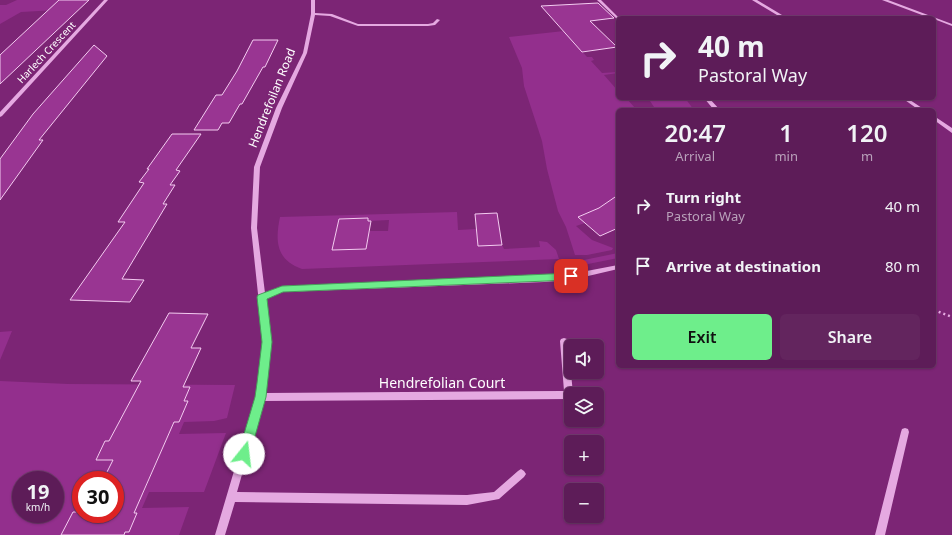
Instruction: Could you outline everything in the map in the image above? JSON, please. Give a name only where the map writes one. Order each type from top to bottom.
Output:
[{"type":"street","name":"Harlech Crescent","points":[[0,115],[106,0]]},
{"type":"street","name":"Hendrefoilan Road","points":[[220,535],[260,397],[267,342],[254,228],[257,168],[279,108],[304,53],[313,14],[313,0]]},
{"type":"street","points":[[599,0],[616,16]]},
{"type":"street","points":[[754,0],[782,16]]},
{"type":"street","points":[[884,0],[928,16]]},
{"type":"street","points":[[313,14],[325,14],[336,17],[350,24],[358,25],[428,25],[434,24],[438,20]]},
{"type":"street","points":[[936,19],[952,25]]},
{"type":"street","points":[[708,100],[715,108]]},
{"type":"street","points":[[907,100],[919,108]]},
{"type":"street","points":[[936,119],[952,131]]},
{"type":"street","points":[[262,297],[282,289],[544,279],[571,276],[616,267]]},
{"type":"street","name":"Hendrefolian Court","points":[[260,397],[569,395],[568,379]]},
{"type":"street","points":[[880,535],[905,432]]},
{"type":"street","points":[[231,497],[467,500],[496,496],[521,474]]},
{"type":"path","points":[[936,311],[952,317]]},
{"type":"shaded area","points":[[17,0],[65,0],[57,10],[21,12],[0,24],[0,5],[6,5]]},
{"type":"shaded area","points":[[564,31],[587,57],[592,57],[594,60],[591,61],[602,73],[616,72],[604,75],[616,89],[616,100],[628,100],[635,108],[616,108],[616,197],[585,223],[576,226],[592,240],[613,248],[612,250],[587,255],[575,255],[566,227],[558,211],[547,169],[542,141],[524,86],[522,68],[509,37]]},
{"type":"shaded area","points":[[686,100],[692,108],[655,108],[650,101]]},
{"type":"shaded area","points":[[457,212],[458,230],[476,229],[478,246],[502,245],[504,249],[540,247],[539,241],[547,242],[556,250],[559,259],[302,269],[293,265],[287,260],[279,249],[278,226],[280,217]],"holes":[[[368,218],[368,221],[389,220],[388,231],[369,231],[366,249],[332,250],[339,219]]]},
{"type":"shaded area","points":[[616,253],[616,258],[583,265],[579,261]]},
{"type":"shaded area","points":[[12,331],[0,360],[0,332]]},
{"type":"shaded area","points":[[0,381],[68,384],[235,385],[227,418],[214,421],[184,422],[179,434],[226,433],[204,492],[149,492],[142,508],[189,507],[179,535],[124,535],[125,532],[129,531],[137,513],[124,513],[124,493],[143,494],[167,438],[105,442],[96,459],[113,460],[108,471],[72,471],[72,522],[61,535],[0,535]],"holes":[[[156,386],[189,387],[184,401],[188,401],[179,422],[165,422]]]},
{"type":"building","points":[[59,0],[89,0],[0,84],[0,55]]},
{"type":"building","points":[[598,3],[614,18],[590,21],[616,47],[582,52],[541,6]]},
{"type":"building","points":[[253,40],[278,40],[265,67],[263,67],[242,104],[240,104],[229,123],[222,123],[218,130],[194,130],[216,95],[222,95],[237,71]]},
{"type":"building","points":[[94,45],[107,56],[39,140],[43,140],[0,200],[0,159],[33,114]]},
{"type":"building","points":[[172,134],[201,134],[176,170],[180,171],[170,185],[175,185],[163,204],[167,204],[122,279],[144,280],[130,302],[70,300],[125,222],[118,222],[144,183],[139,182]]},
{"type":"building","points":[[616,196],[616,229],[600,236],[578,217],[599,208]]},
{"type":"building","points":[[497,213],[502,245],[478,246],[475,214]]},
{"type":"building","points":[[368,218],[368,221],[371,221],[366,249],[332,250],[339,219]]},
{"type":"building","points":[[169,313],[208,314],[191,348],[201,348],[183,387],[190,387],[184,401],[188,401],[179,422],[174,422],[134,513],[137,513],[129,532],[125,532],[124,535],[61,535],[72,514],[72,523],[124,523],[124,471],[108,471],[113,460],[96,460],[105,441],[109,441],[141,381],[131,381]]},
{"type":"route","points":[[244,454],[260,397],[267,342],[262,297],[282,289],[544,279],[571,276]]}]
